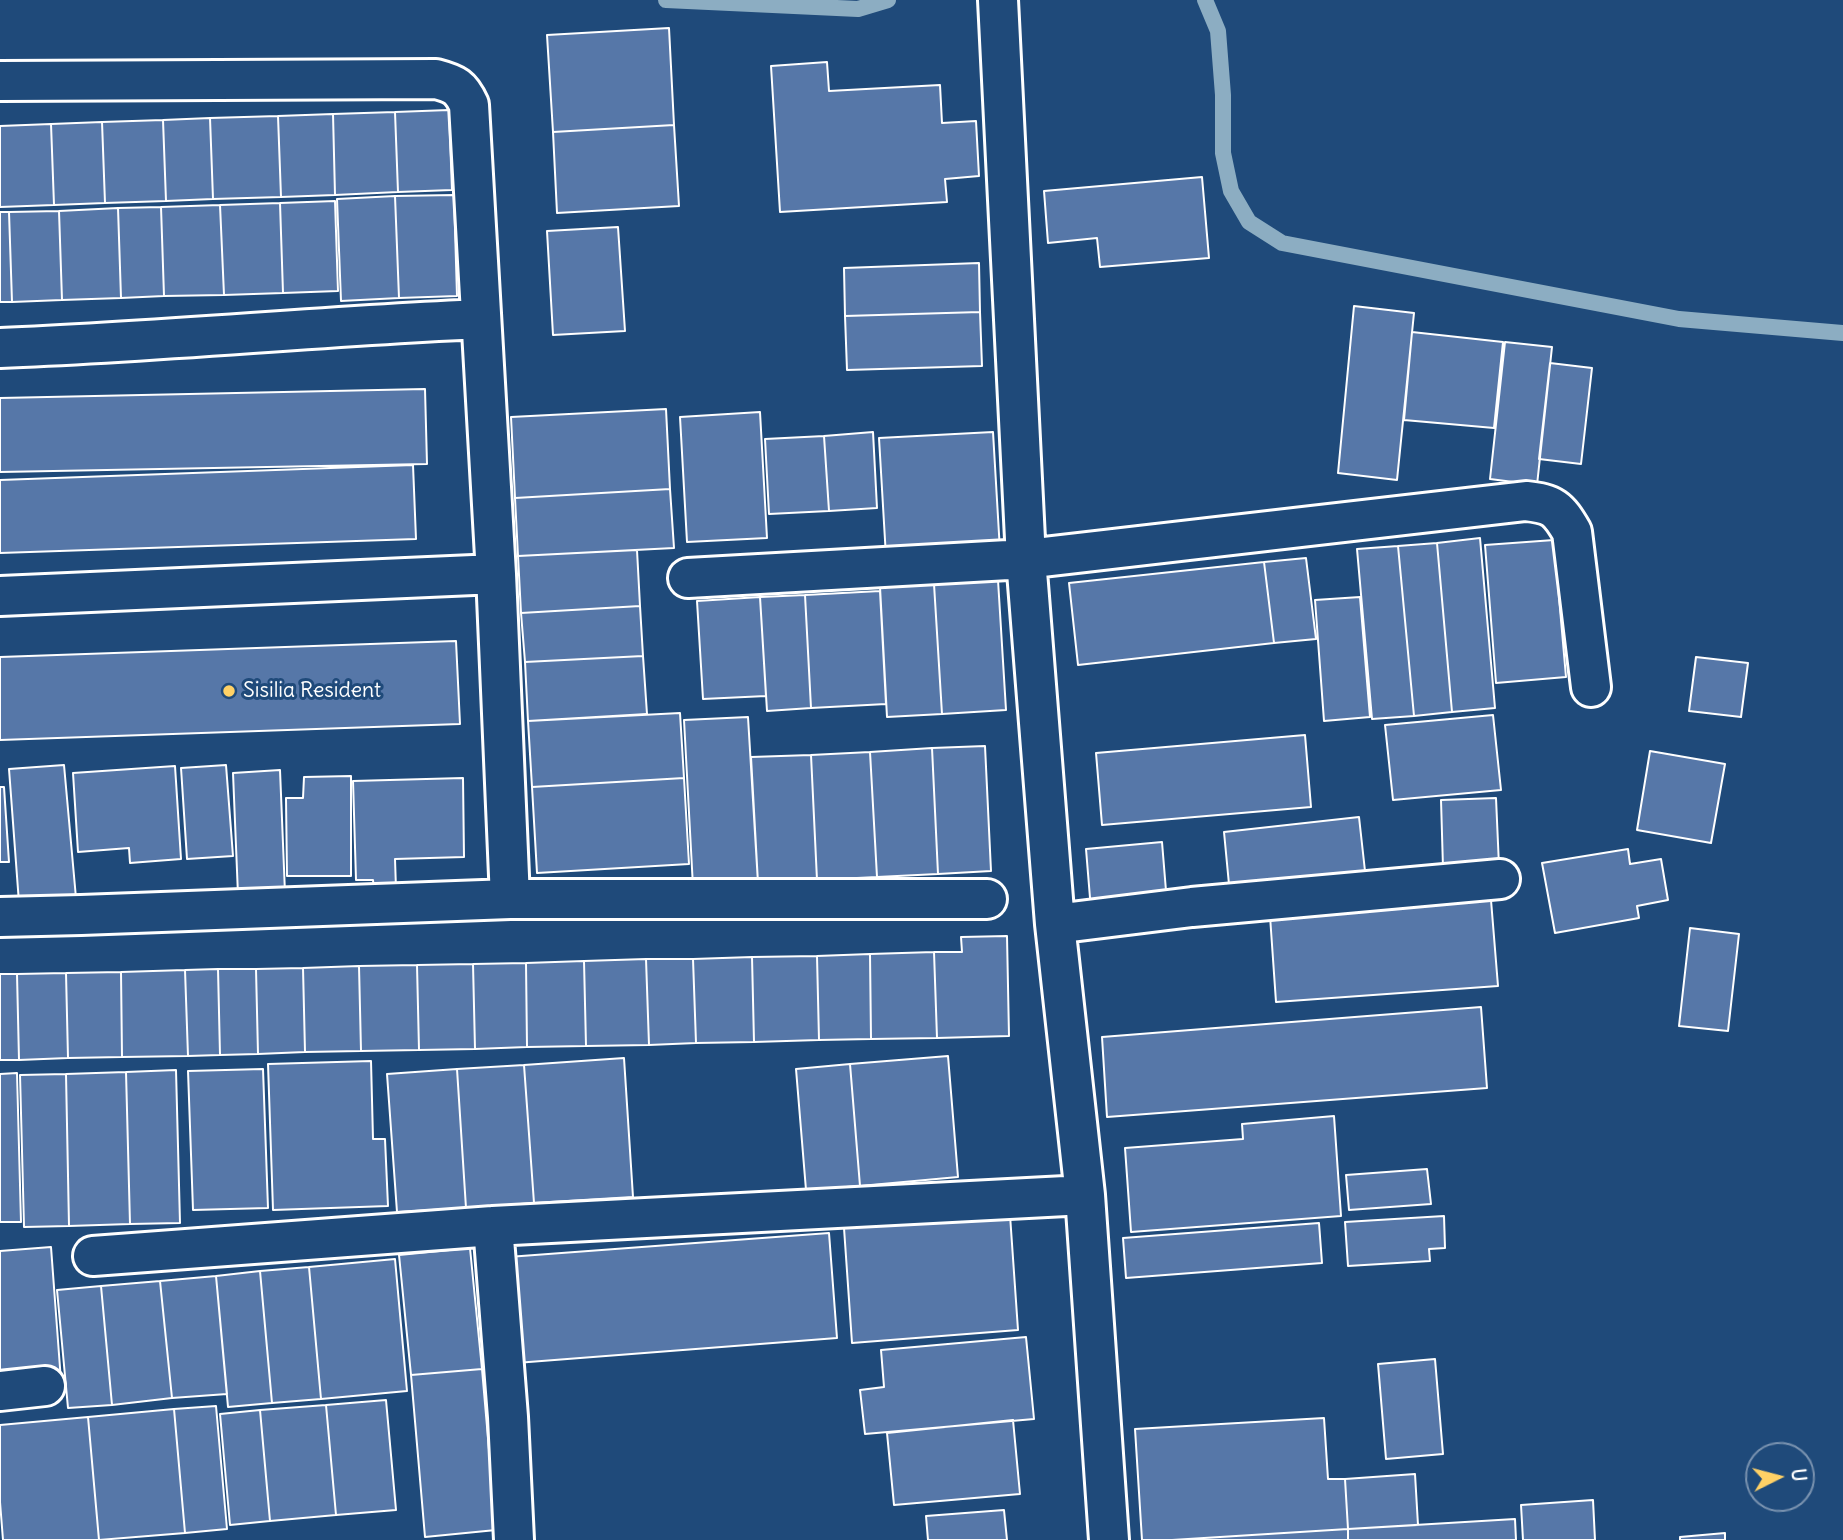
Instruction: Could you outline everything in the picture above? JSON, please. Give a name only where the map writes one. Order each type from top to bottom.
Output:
[{"type":"street","points":[[998,0],[1026,559],[1055,924],[1085,1195],[1109,1540]]},
{"type":"street","points":[[0,81],[436,79],[453,83],[464,94],[469,106],[496,574],[510,900]]},
{"type":"street","points":[[0,348],[481,319]]},
{"type":"street","points":[[688,578],[1026,559],[1526,501],[1546,503],[1562,514],[1572,532],[1591,687]]},
{"type":"street","points":[[0,596],[496,574]]},
{"type":"street","points":[[1055,924],[1192,907],[1500,879]]},
{"type":"street","points":[[0,917],[510,900],[987,900]]},
{"type":"street","points":[[93,1256],[493,1226],[1085,1195]]},
{"type":"street","points":[[493,1226],[508,1417],[514,1540]]},
{"type":"street","points":[[0,1391],[45,1386]]},
{"type":"building","points":[[669,28],[674,125],[553,132],[547,35]]},
{"type":"building","points":[[827,62],[829,91],[940,85],[942,123],[976,121],[979,176],[945,179],[947,202],[780,212],[771,66]]},
{"type":"building","points":[[449,110],[452,190],[398,192],[395,112]]},
{"type":"building","points":[[395,112],[398,192],[335,195],[333,114]]},
{"type":"building","points":[[333,114],[335,195],[281,197],[278,116]]},
{"type":"building","points":[[278,116],[281,197],[213,199],[210,118]]},
{"type":"building","points":[[210,118],[213,199],[166,201],[163,120]]},
{"type":"building","points":[[163,120],[166,201],[105,203],[102,122]]},
{"type":"building","points":[[102,122],[105,203],[54,205],[51,124]]},
{"type":"building","points":[[51,124],[54,205],[0,207],[0,126]]},
{"type":"building","points":[[674,125],[679,206],[557,213],[553,132]]},
{"type":"building","points":[[1202,177],[1209,258],[1100,267],[1097,238],[1048,243],[1044,191]]},
{"type":"building","points":[[454,195],[457,296],[399,298],[395,196]]},
{"type":"building","points":[[395,196],[399,298],[341,301],[337,199]]},
{"type":"building","points":[[335,201],[338,291],[283,293],[280,203]]},
{"type":"building","points":[[280,203],[283,293],[224,295],[220,205]]},
{"type":"building","points":[[220,205],[224,295],[164,296],[161,207]]},
{"type":"building","points":[[161,207],[164,296],[121,298],[118,208]]},
{"type":"building","points":[[118,208],[121,298],[62,300],[59,211]]},
{"type":"building","points":[[59,211],[62,300],[12,302],[9,212]]},
{"type":"building","points":[[0,212],[9,212],[12,302],[0,302]]},
{"type":"building","points":[[618,227],[625,331],[553,335],[547,231]]},
{"type":"building","points":[[979,263],[980,312],[845,316],[844,268]]},
{"type":"building","points":[[1354,306],[1414,313],[1397,480],[1338,473]]},
{"type":"building","points":[[980,312],[982,366],[847,370],[845,316]]},
{"type":"building","points":[[1412,332],[1503,342],[1494,428],[1404,420]]},
{"type":"building","points":[[1505,342],[1552,347],[1537,485],[1490,479]]},
{"type":"building","points":[[1550,363],[1592,368],[1581,464],[1539,459]]},
{"type":"building","points":[[425,389],[427,464],[0,472],[0,398]]},
{"type":"building","points":[[666,409],[670,489],[515,498],[511,417]]},
{"type":"building","points":[[760,412],[767,538],[687,542],[680,417]]},
{"type":"building","points":[[873,432],[877,508],[829,511],[824,436]]},
{"type":"building","points":[[993,432],[1000,551],[886,557],[879,438]]},
{"type":"building","points":[[824,436],[829,511],[769,514],[765,439]]},
{"type":"building","points":[[413,465],[416,539],[0,553],[0,480]]},
{"type":"building","points":[[670,489],[674,548],[518,556],[515,498]]},
{"type":"building","points":[[1480,538],[1495,708],[1452,712],[1437,543]]},
{"type":"building","points":[[1554,540],[1566,677],[1496,683],[1485,545]]},
{"type":"building","points":[[1437,543],[1452,712],[1414,716],[1398,546]]},
{"type":"building","points":[[1398,546],[1414,716],[1372,719],[1357,549]]},
{"type":"building","points":[[637,550],[640,606],[521,613],[518,556]]},
{"type":"building","points":[[1306,558],[1316,639],[1274,643],[1264,562]]},
{"type":"building","points":[[1264,562],[1274,643],[1078,665],[1069,583]]},
{"type":"building","points":[[998,580],[1006,710],[942,714],[934,584]]},
{"type":"building","points":[[934,584],[942,714],[887,717],[880,587]]},
{"type":"building","points":[[880,591],[886,704],[811,708],[805,595]]},
{"type":"building","points":[[805,595],[811,708],[767,711],[760,597]]},
{"type":"building","points":[[760,597],[766,696],[703,699],[697,601]]},
{"type":"building","points":[[1360,597],[1370,717],[1324,721],[1315,600]]},
{"type":"building","points":[[640,606],[643,656],[525,662],[521,613]]},
{"type":"building","name":"Sisilia Resident","points":[[456,641],[460,724],[0,740],[0,657]]},
{"type":"building","points":[[643,656],[647,714],[528,721],[525,662]]},
{"type":"building","points":[[1696,657],[1748,663],[1741,717],[1689,711]]},
{"type":"building","points":[[680,713],[684,778],[532,787],[528,721]]},
{"type":"building","points":[[1493,715],[1501,790],[1393,800],[1385,725]]},
{"type":"building","points":[[748,717],[758,883],[693,887],[684,720]]},
{"type":"building","points":[[1305,735],[1311,807],[1102,825],[1096,753]]},
{"type":"building","points":[[985,746],[991,871],[938,874],[932,748]]},
{"type":"building","points":[[932,748],[938,874],[877,877],[870,752]]},
{"type":"building","points":[[1650,751],[1725,764],[1711,843],[1637,830]]},
{"type":"building","points":[[870,752],[877,877],[817,880],[811,755]]},
{"type":"building","points":[[811,755],[817,880],[758,883],[751,757]]},
{"type":"building","points":[[64,765],[76,898],[19,903],[9,769]]},
{"type":"building","points":[[226,765],[233,856],[187,859],[181,768]]},
{"type":"building","points":[[175,766],[181,859],[130,863],[129,848],[78,852],[73,773]]},
{"type":"building","points":[[280,770],[285,893],[238,895],[233,773]]},
{"type":"building","points":[[351,776],[351,876],[287,876],[286,798],[303,798],[304,777]]},
{"type":"building","points":[[463,778],[464,857],[395,859],[396,889],[374,890],[373,880],[356,880],[353,781]]},
{"type":"building","points":[[684,778],[689,864],[537,873],[532,787]]},
{"type":"building","points":[[0,787],[4,787],[9,862],[0,862]]},
{"type":"building","points":[[1496,798],[1499,866],[1443,868],[1441,800]]},
{"type":"building","points":[[1359,817],[1366,880],[1230,895],[1224,832]]},
{"type":"building","points":[[1162,842],[1167,903],[1091,910],[1086,849]]},
{"type":"building","points":[[1628,849],[1630,864],[1661,859],[1668,900],[1637,906],[1639,918],[1555,933],[1542,863]]},
{"type":"building","points":[[1491,900],[1498,986],[1276,1002],[1270,916]]},
{"type":"building","points":[[1690,928],[1739,934],[1728,1031],[1679,1026]]},
{"type":"building","points":[[1007,936],[1009,1036],[937,1038],[934,952],[962,952],[961,937]]},
{"type":"building","points":[[934,952],[937,1038],[871,1039],[870,954]]},
{"type":"building","points":[[870,954],[871,1039],[819,1040],[817,956]]},
{"type":"building","points":[[817,956],[819,1040],[754,1042],[752,957]]},
{"type":"building","points":[[752,957],[754,1042],[696,1043],[693,959]]},
{"type":"building","points":[[646,959],[649,1045],[586,1046],[584,961]]},
{"type":"building","points":[[646,959],[693,959],[696,1043],[649,1045]]},
{"type":"building","points":[[584,961],[586,1046],[527,1047],[526,963]]},
{"type":"building","points":[[526,963],[527,1047],[475,1049],[473,964]]},
{"type":"building","points":[[473,964],[475,1049],[419,1050],[417,965]]},
{"type":"building","points":[[417,965],[419,1050],[361,1051],[359,966]]},
{"type":"building","points":[[359,966],[361,1051],[305,1052],[303,968]]},
{"type":"building","points":[[303,968],[305,1052],[258,1054],[256,969]]},
{"type":"building","points":[[218,969],[220,1055],[188,1056],[185,970]]},
{"type":"building","points":[[218,969],[256,969],[258,1054],[220,1055]]},
{"type":"building","points":[[185,970],[188,1056],[122,1057],[121,972]]},
{"type":"building","points":[[121,972],[122,1057],[68,1058],[66,973]]},
{"type":"building","points":[[66,973],[68,1058],[19,1060],[17,974]]},
{"type":"building","points":[[0,974],[17,974],[19,1060],[0,1060]]},
{"type":"building","points":[[1481,1007],[1487,1088],[1107,1117],[1102,1037]]},
{"type":"building","points":[[948,1056],[958,1177],[860,1186],[850,1064]]},
{"type":"building","points":[[624,1058],[633,1197],[534,1203],[524,1065]]},
{"type":"building","points":[[371,1061],[373,1139],[385,1139],[388,1206],[273,1210],[268,1064]]},
{"type":"building","points":[[850,1064],[860,1186],[806,1190],[796,1069]]},
{"type":"building","points":[[524,1065],[534,1203],[466,1208],[457,1069]]},
{"type":"building","points":[[263,1069],[268,1208],[193,1210],[188,1071]]},
{"type":"building","points":[[457,1069],[466,1208],[397,1212],[387,1074]]},
{"type":"building","points":[[176,1070],[180,1223],[130,1224],[126,1072]]},
{"type":"building","points":[[126,1072],[130,1224],[69,1226],[66,1074]]},
{"type":"building","points":[[17,1073],[21,1222],[0,1222],[0,1074]]},
{"type":"building","points":[[66,1074],[69,1226],[24,1227],[20,1075]]},
{"type":"building","points":[[1334,1116],[1341,1216],[1131,1232],[1125,1148],[1243,1139],[1242,1124]]},
{"type":"building","points":[[1427,1169],[1431,1204],[1349,1210],[1346,1175]]},
{"type":"building","points":[[1010,1215],[1018,1330],[852,1343],[844,1228]]},
{"type":"building","points":[[1444,1216],[1445,1248],[1429,1249],[1430,1261],[1348,1266],[1345,1222]]},
{"type":"building","points":[[1319,1223],[1322,1263],[1126,1278],[1123,1238]]},
{"type":"building","points":[[829,1233],[837,1338],[516,1363],[508,1257]]},
{"type":"building","points":[[51,1247],[61,1381],[0,1386],[0,1251]]},
{"type":"building","points":[[470,1248],[482,1369],[411,1375],[399,1255]]},
{"type":"building","points":[[395,1259],[407,1391],[321,1399],[309,1267]]},
{"type":"building","points":[[309,1267],[321,1399],[272,1403],[260,1271]]},
{"type":"building","points":[[260,1271],[272,1403],[228,1407],[216,1276]]},
{"type":"building","points":[[216,1276],[227,1394],[172,1398],[160,1281]]},
{"type":"building","points":[[160,1281],[172,1398],[112,1405],[101,1286]]},
{"type":"building","points":[[101,1286],[112,1405],[68,1408],[57,1290]]},
{"type":"building","points":[[1026,1337],[1034,1419],[865,1434],[860,1390],[884,1387],[881,1350]]},
{"type":"building","points":[[1435,1359],[1443,1454],[1386,1459],[1378,1364]]},
{"type":"building","points":[[482,1369],[496,1530],[425,1537],[411,1375]]},
{"type":"building","points":[[386,1400],[396,1510],[336,1515],[326,1405]]},
{"type":"building","points":[[326,1405],[336,1515],[270,1521],[260,1410]]},
{"type":"building","points":[[216,1406],[227,1529],[185,1533],[174,1409]]},
{"type":"building","points":[[174,1409],[185,1533],[99,1540],[88,1417]]},
{"type":"building","points":[[260,1410],[270,1521],[230,1525],[220,1414]]},
{"type":"building","points":[[88,1417],[99,1540],[3,1540],[0,1425]]},
{"type":"building","points":[[1324,1418],[1328,1479],[1345,1479],[1348,1529],[1142,1540],[1135,1429]]},
{"type":"building","points":[[1013,1420],[1020,1494],[894,1505],[887,1433]]},
{"type":"building","points":[[1415,1474],[1418,1525],[1348,1529],[1345,1479]]},
{"type":"building","points":[[1593,1500],[1595,1540],[1523,1540],[1521,1505]]},
{"type":"building","points":[[1004,1510],[1007,1540],[928,1540],[926,1516]]},
{"type":"building","points":[[1515,1519],[1516,1540],[1348,1540],[1348,1529]]},
{"type":"building","points":[[1348,1529],[1348,1540],[1172,1540]]},
{"type":"building","points":[[1725,1533],[1725,1540],[1680,1540],[1680,1537]]},
{"type":"waterway","points":[[666,0],[858,9],[888,0]]},
{"type":"waterway","points":[[1205,0],[1218,31],[1223,95],[1223,153],[1231,191],[1249,222],[1282,243],[1679,319],[1843,333]]},
{"type":"place","name":"Sisilia Resident","points":[[229,691]]}]
